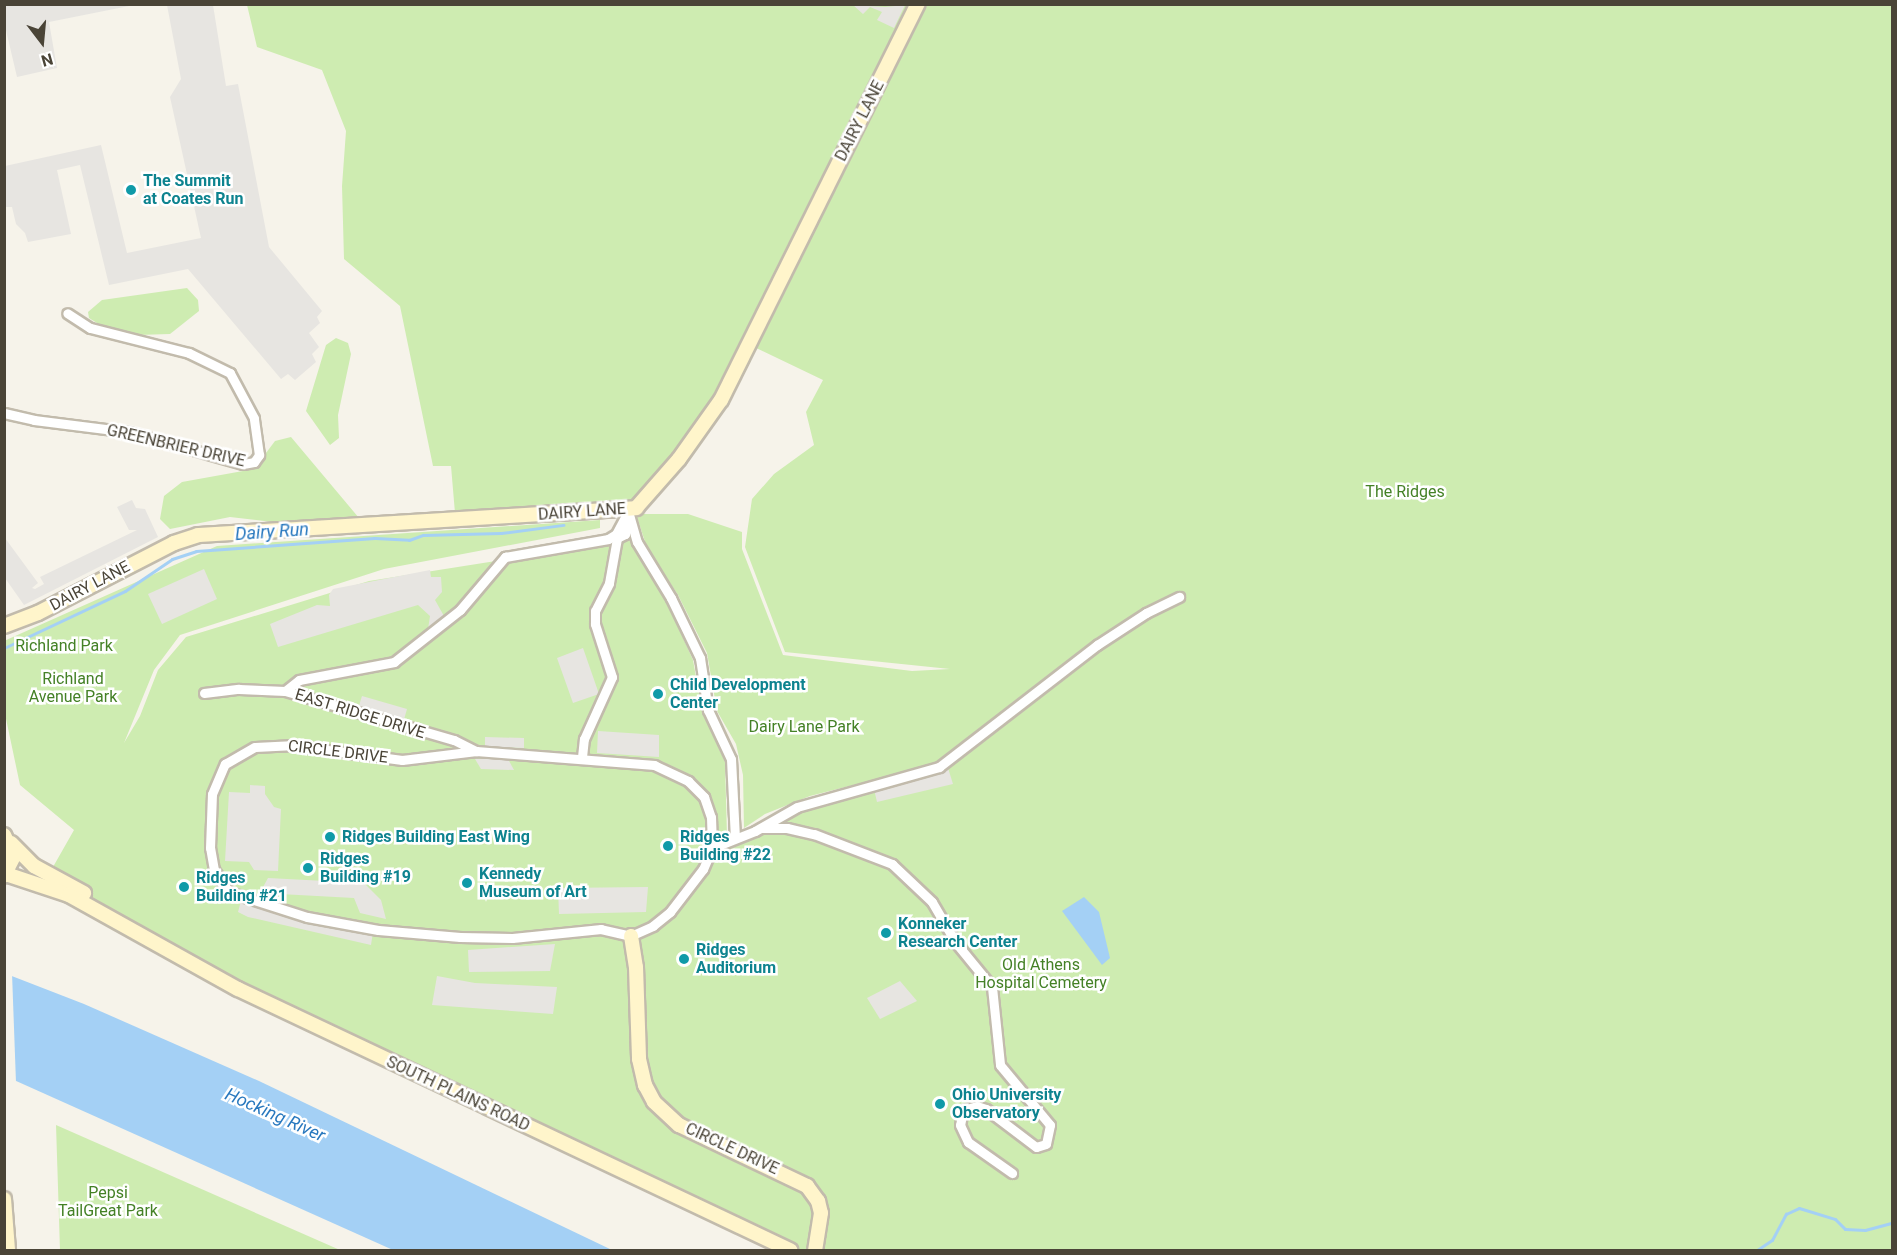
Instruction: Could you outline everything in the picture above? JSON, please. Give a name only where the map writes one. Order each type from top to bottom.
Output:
[{"type":"street","name":"DAIRY LANE","points":[[4,626],[198,535],[628,511],[639,506],[663,478],[721,400],[918,4]]},
{"type":"street","name":"GREENBRIER DRIVE","points":[[4,412],[34,420],[129,432],[243,464],[254,462],[259,455],[254,418],[230,373],[189,353],[90,328],[67,313]]},
{"type":"street","points":[[285,691],[299,680],[394,662],[460,610],[505,557],[608,539],[616,534],[628,511]]},
{"type":"street","points":[[582,757],[584,739],[610,684],[611,665],[594,617],[611,576],[617,538],[626,534],[628,511]]},
{"type":"street","points":[[628,511],[637,542],[671,598],[700,658],[708,710],[731,759],[735,838]]},
{"type":"street","points":[[631,936],[667,915],[703,869],[712,848],[761,828],[797,807],[939,767],[1097,645],[1146,613],[1179,597]]},
{"type":"street","name":"EAST RIDGE DRIVE","points":[[204,693],[239,689],[285,691],[454,740],[476,751]]},
{"type":"street","name":"CIRCLE DRIVE","points":[[712,848],[708,808],[688,781],[654,765],[582,757],[476,751],[417,761],[290,745],[258,747],[241,752],[225,764],[214,785],[209,838],[214,870],[229,892],[247,900],[378,930],[512,938],[601,929],[631,936],[636,967],[639,1059],[645,1085],[654,1102],[679,1125],[807,1186],[821,1213],[814,1251]]},
{"type":"street","points":[[761,828],[787,828],[814,834],[892,864],[932,902],[956,943],[982,971],[993,990],[1000,1065],[1050,1125],[1046,1144],[1036,1147],[986,1109],[977,1106],[963,1110],[960,1125],[968,1142],[1012,1173]]},
{"type":"street","points":[[5,875],[14,860],[7,836]]},
{"type":"street","name":"SOUTH PLAINS ROAD","points":[[7,836],[34,866],[87,896],[130,930]]},
{"type":"street","name":"SOUTH PLAINS ROAD","points":[[5,875],[51,887],[238,989],[790,1251]]},
{"type":"street","points":[[4,1199],[8,1251]]},
{"type":"green space","name":"The Ridges","points":[[247,5],[1892,5],[1892,1250],[790,1250],[238,989],[49,874],[74,830],[20,785],[5,714],[4,641],[217,546],[600,520],[600,528],[384,569],[180,635],[154,670],[124,743],[140,716],[158,670],[186,637],[369,581],[629,540],[666,600],[693,660],[702,711],[725,762],[727,836],[749,834],[774,817],[924,773],[955,751],[928,766],[810,796],[765,814],[744,828],[743,775],[736,744],[717,711],[707,653],[678,595],[647,548],[636,514],[688,514],[742,532],[742,549],[783,655],[912,671],[950,669],[785,652],[745,547],[752,499],[774,474],[814,445],[806,412],[823,380],[748,344],[733,377],[639,505],[455,513],[451,466],[433,466],[400,306],[344,259],[342,186],[346,131],[322,70],[257,47]]},
{"type":"green space","points":[[187,288],[198,300],[199,311],[170,334],[137,335],[105,328],[89,318],[88,312],[102,300]]},
{"type":"green space","points":[[336,338],[348,343],[351,354],[338,415],[339,438],[330,445],[306,411],[326,345]]},
{"type":"green space","points":[[291,437],[359,518],[289,524],[230,517],[170,529],[160,519],[164,496],[182,482],[254,469],[275,441]]},
{"type":"green space","name":"Pepsi TailGreat Park","points":[[56,1125],[340,1250],[60,1250]]},
{"type":"shaded area","points":[[134,5],[49,22],[57,68],[17,77],[5,26],[5,6]]},
{"type":"shaded area","points":[[167,5],[213,5],[226,86],[238,84],[269,247],[322,311],[317,317],[320,323],[309,333],[319,347],[312,354],[316,362],[295,380],[288,374],[281,379],[188,269],[109,285],[80,165],[57,170],[71,234],[28,242],[25,233],[16,224],[12,207],[5,207],[5,166],[101,145],[127,253],[201,238],[170,97],[181,79]]},
{"type":"shaded area","points":[[853,5],[885,7],[905,5],[894,28],[877,20],[882,12],[870,7],[863,14]]},
{"type":"shaded area","points":[[132,500],[136,508],[145,509],[158,537],[24,605],[5,578],[5,538],[38,583],[32,588],[35,589],[44,584],[40,577],[137,530],[129,530],[117,507]]},
{"type":"shaded area","points":[[204,569],[217,599],[162,624],[148,594]]},
{"type":"shaded area","points":[[430,570],[431,577],[441,577],[442,592],[435,600],[444,616],[428,629],[430,616],[418,605],[278,647],[270,624],[317,605],[330,606],[329,595],[333,589]]},
{"type":"shaded area","points":[[583,648],[599,694],[573,703],[557,658]]},
{"type":"shaded area","points":[[362,696],[407,709],[403,723],[358,709]]},
{"type":"shaded area","points":[[598,731],[659,735],[659,757],[597,753]]},
{"type":"shaded area","points":[[485,737],[524,738],[524,748],[485,747]]},
{"type":"shaded area","points":[[475,759],[508,759],[514,770],[481,769]]},
{"type":"shaded area","points":[[948,768],[953,784],[877,802],[874,789]]},
{"type":"shaded area","points":[[250,785],[265,786],[265,794],[274,807],[281,809],[278,871],[254,870],[249,862],[225,861],[229,792],[250,793]]},
{"type":"shaded area","points":[[268,878],[364,883],[381,900],[386,919],[360,913],[354,898],[280,894],[277,889],[271,891],[272,902],[257,898]]},
{"type":"shaded area","points":[[648,887],[646,912],[559,914],[558,888]]},
{"type":"shaded area","points":[[241,901],[373,932],[371,945],[248,917],[238,912]]},
{"type":"shaded area","points":[[555,944],[550,971],[469,972],[468,950]]},
{"type":"shaded area","points":[[437,976],[475,983],[557,987],[553,1014],[432,1005]]},
{"type":"shaded area","points":[[900,981],[917,1001],[880,1019],[867,998]]},
{"type":"water","points":[[1084,897],[1099,912],[1110,958],[1102,965],[1062,911]]},
{"type":"water","name":"Hocking River","points":[[4,973],[84,1004],[259,1081],[612,1250],[393,1250],[5,1076]]},
{"type":"pier","points":[[4,970],[12,973],[16,1083],[4,1079]]},
{"type":"waterway","name":"Dairy Run","points":[[4,648],[125,591],[172,559],[196,551],[375,538],[409,540],[423,535],[501,533],[563,525]]},
{"type":"waterway","points":[[1757,1250],[1772,1240],[1786,1214],[1799,1208],[1835,1219],[1845,1229],[1865,1230],[1892,1223]]},
{"type":"place","name":"The Summit at Coates Run","points":[[131,190]]},
{"type":"place","name":"Child Development Center","points":[[658,694]]},
{"type":"place","name":"Ridges Building East Wing","points":[[330,837]]},
{"type":"place","name":"Ridges Building #22","points":[[668,846]]},
{"type":"place","name":"Ridges Building #19","points":[[308,868]]},
{"type":"place","name":"Kennedy Museum of Art","points":[[467,883]]},
{"type":"place","name":"Ridges Building #21","points":[[184,887]]},
{"type":"place","name":"Konneker Research Center","points":[[886,933]]},
{"type":"place","name":"Ridges Auditorium","points":[[684,959]]},
{"type":"place","name":"Ohio University Observatory","points":[[940,1104]]},
{"type":"park label","name":"Richland Park","points":[[64,646]]},
{"type":"park label","name":"Richland Avenue Park","points":[[73,688]]},
{"type":"park label","name":"Dairy Lane Park","points":[[804,727]]},
{"type":"park label","name":"Old Athens Hospital Cemetery","points":[[1041,974]]}]
